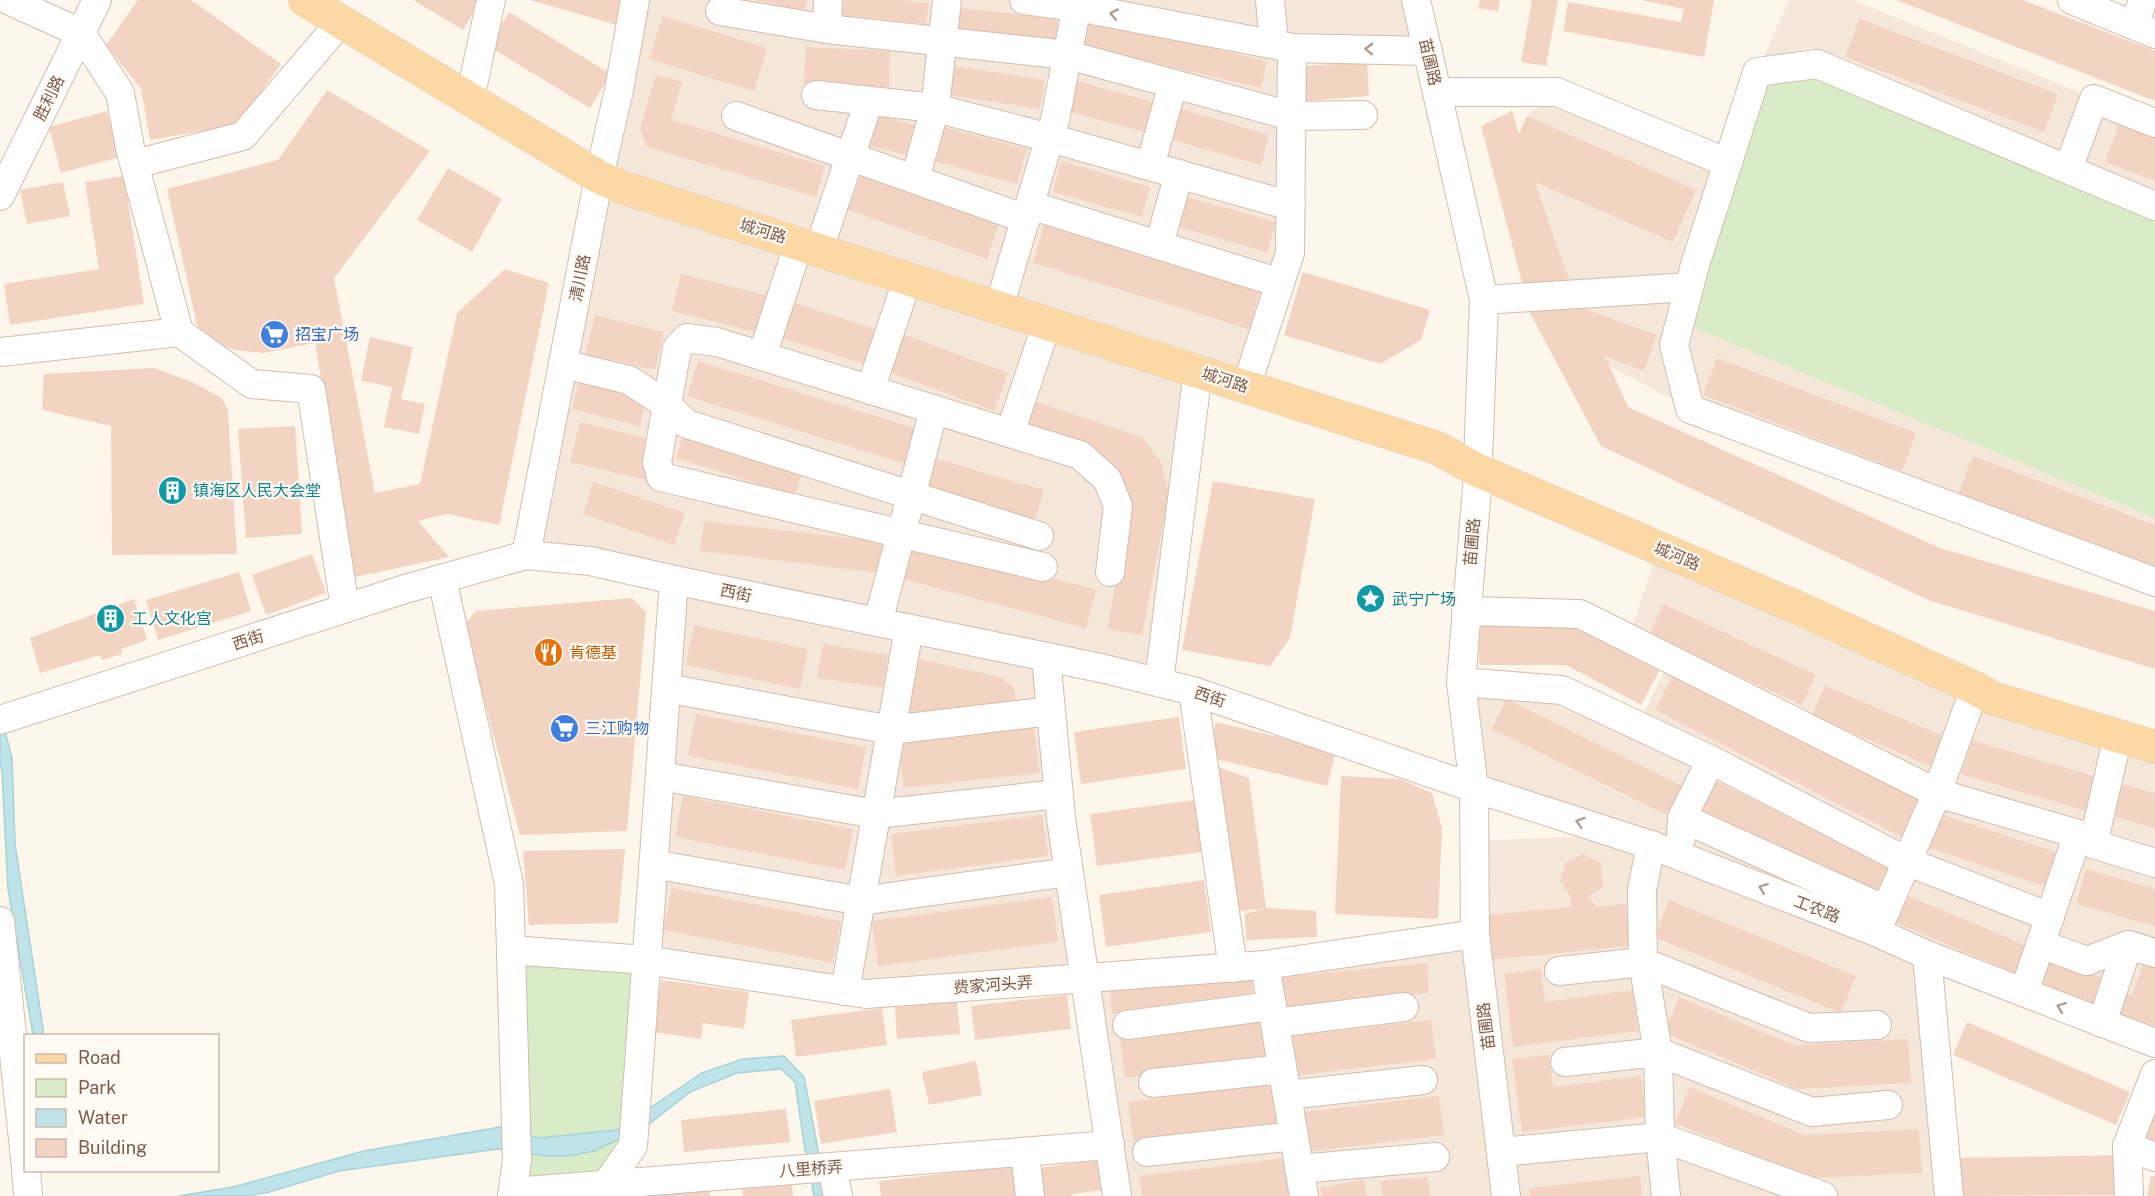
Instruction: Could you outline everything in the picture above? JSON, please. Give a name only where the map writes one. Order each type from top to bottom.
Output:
[{"type":"main road","name":"城河路","points":[[305,0],[600,177],[624,188],[1437,448],[1477,470],[1796,607],[1975,688],[1992,698],[2155,747]]},
{"type":"street","points":[[8,0],[81,33],[120,93],[135,164],[179,332],[252,384],[311,389],[345,608]]},
{"type":"street","name":"胜利路","points":[[0,196],[98,0]]},
{"type":"street","points":[[470,99],[491,0]]},
{"type":"street","name":"清川路","points":[[526,555],[635,0]]},
{"type":"street","points":[[827,29],[828,0]]},
{"type":"street","points":[[915,179],[935,108],[947,0]]},
{"type":"street","points":[[1024,0],[1157,11],[1283,46],[1428,51]]},
{"type":"street","points":[[1246,387],[1290,253],[1291,116],[1283,46],[1269,0]]},
{"type":"street","name":"苗圃路","points":[[1416,0],[1484,300],[1477,470],[1461,681],[1474,788],[1475,934],[1506,1196]]},
{"type":"street","points":[[2072,0],[2144,20]]},
{"type":"street","points":[[999,307],[1050,138],[1078,4]]},
{"type":"street","points":[[720,11],[827,29],[1068,55],[1291,116],[1363,115]]},
{"type":"street","points":[[135,164],[243,136],[340,22]]},
{"type":"street","points":[[2155,206],[1818,64],[1757,72],[1689,287],[1674,345],[1690,409],[2155,582]]},
{"type":"street","points":[[1150,166],[1173,84]]},
{"type":"street","points":[[1437,92],[1557,92],[1728,163]]},
{"type":"street","points":[[816,95],[935,108],[1291,206]]},
{"type":"street","points":[[2068,169],[2094,99],[2155,123]]},
{"type":"street","points":[[762,356],[850,157],[868,101]]},
{"type":"street","points":[[736,116],[915,179],[1028,212],[1159,245],[1280,283]]},
{"type":"street","points":[[1159,245],[1179,174]]},
{"type":"street","points":[[870,390],[908,278]]},
{"type":"street","points":[[1484,300],[1689,287]]},
{"type":"street","points":[[1010,433],[1047,323]]},
{"type":"street","points":[[0,352],[179,332]]},
{"type":"street","points":[[1043,567],[661,477],[657,462],[676,348],[687,338],[717,342],[1080,455],[1107,479],[1118,506],[1110,572]]},
{"type":"street","points":[[563,364],[630,380],[667,405],[687,424],[1039,537]]},
{"type":"street","points":[[1159,682],[1198,371]]},
{"type":"street","points":[[878,622],[934,409]]},
{"type":"street","name":"西街","points":[[0,720],[345,608],[526,555],[590,561],[1159,682],[1193,691],[1474,788]]},
{"type":"street","points":[[442,579],[509,884],[517,1160],[512,1194]]},
{"type":"street","points":[[602,1190],[633,1146],[674,580]]},
{"type":"street","points":[[1467,611],[1580,614],[1937,793],[2078,834],[2024,992]]},
{"type":"street","points":[[845,991],[909,629]]},
{"type":"street","points":[[1046,657],[1069,872],[1118,1196]]},
{"type":"street","points":[[1461,681],[1562,690],[1711,760],[1908,862],[2050,917]]},
{"type":"street","points":[[666,688],[891,730],[1051,711]]},
{"type":"street","points":[[1682,818],[1881,921],[1937,793],[1975,688]]},
{"type":"street","points":[[1193,691],[1233,968]]},
{"type":"street","points":[[2118,736],[2093,844],[2155,863]]},
{"type":"street","points":[[1679,856],[1682,818],[1711,760]]},
{"type":"street","points":[[660,776],[876,814],[1059,794]]},
{"type":"street","name":"工农路","points":[[1474,788],[1881,921],[1927,955],[2155,1043]]},
{"type":"street","points":[[1652,845],[1642,890],[1643,962],[1658,1052],[1660,1137],[1666,1196]]},
{"type":"street","points":[[653,864],[861,901],[1069,872]]},
{"type":"street","points":[[0,921],[24,1150]]},
{"type":"street","name":"费家河头弄","points":[[511,950],[646,960],[866,994],[1265,965],[1475,934]]},
{"type":"street","points":[[2040,944],[2087,961],[2128,945],[2155,952]]},
{"type":"street","points":[[2102,1023],[2128,945]]},
{"type":"street","points":[[1927,955],[1949,1196]]},
{"type":"street","points":[[1559,971],[1643,962],[1809,1028],[1878,1025]]},
{"type":"street","points":[[1265,965],[1302,1182],[1435,1157]]},
{"type":"street","points":[[1127,1025],[1404,1007]]},
{"type":"street","points":[[1565,1062],[1658,1052],[1812,1113],[1888,1105]]},
{"type":"street","points":[[2129,1196],[2127,1146],[2155,1074]]},
{"type":"street","points":[[1153,1083],[1423,1080]]},
{"type":"street","points":[[1147,1152],[1294,1136]]},
{"type":"street","points":[[1501,1152],[1660,1137],[1823,1196]]},
{"type":"street","name":"八里桥弄","points":[[512,1194],[729,1186],[832,1167],[1110,1145]]},
{"type":"street","points":[[2127,1146],[2155,1157]]},
{"type":"street","points":[[1025,1152],[1030,1196]]},
{"type":"street","points":[[832,1167],[838,1196]]},
{"type":"street","points":[[26,1172],[28,1196]]},
{"type":"shaded area","points":[[635,0],[1419,0],[1428,51],[1292,48],[1290,253],[1246,387],[1199,372],[1159,682],[1047,657],[1085,979],[866,994],[646,960],[674,581],[526,555]]},
{"type":"shaded area","points":[[1789,0],[1853,0],[2155,123],[2155,582],[1690,409],[1565,342],[1504,168],[1527,116],[1557,92],[1728,163],[1757,72]]},
{"type":"shaded area","points":[[1659,548],[2155,747],[2155,1043],[1927,955],[1949,1196],[1117,1196],[1085,979],[1475,935],[1474,841],[1615,835],[1474,788],[1461,682],[1562,690],[1638,725],[1670,660],[1628,639]]},
{"type":"green space","points":[[1818,64],[2155,206],[2155,518],[1680,322],[1757,72]]},
{"type":"green space","points":[[511,950],[646,960],[633,1146],[606,1185],[512,1196]]},
{"type":"water","points":[[0,713],[12,758],[15,844],[44,1034],[33,1034],[8,889],[0,765]]},
{"type":"water","points":[[784,1056],[804,1077],[827,1196],[814,1196],[795,1082],[781,1069],[737,1073],[690,1092],[649,1124],[594,1151],[569,1156],[546,1156],[498,1149],[339,1171],[248,1196],[179,1196],[233,1187],[364,1151],[500,1127],[539,1138],[617,1130],[702,1073],[743,1059]]},
{"type":"building","points":[[138,0],[191,0],[281,64],[238,125],[150,140],[141,89],[106,45]]},
{"type":"building","points":[[413,0],[481,0],[463,30]]},
{"type":"building","points":[[530,0],[624,0],[617,25]]},
{"type":"building","points":[[754,0],[807,0],[805,11]]},
{"type":"building","points":[[844,0],[900,0],[929,3],[926,24],[842,15]]},
{"type":"building","points":[[1480,0],[1500,0],[1498,11],[1478,8]]},
{"type":"building","points":[[1532,0],[1558,0],[1546,66],[1521,62]]},
{"type":"building","points":[[1642,0],[1714,0],[1704,57],[1563,31],[1568,2],[1681,22],[1684,9]]},
{"type":"building","points":[[1896,0],[2023,0],[2155,51],[2155,101]]},
{"type":"building","points":[[958,8],[1058,18],[1056,42],[956,32]]},
{"type":"building","points":[[509,12],[611,74],[590,108],[488,46]]},
{"type":"building","points":[[663,16],[767,48],[754,91],[649,59]]},
{"type":"building","points":[[1088,19],[1267,61],[1261,88],[1081,46]]},
{"type":"building","points":[[1860,19],[2058,94],[2044,132],[1845,57]]},
{"type":"building","points":[[806,47],[890,51],[889,87],[804,83]]},
{"type":"building","points":[[1367,62],[1369,96],[1306,101],[1303,66]]},
{"type":"building","points":[[954,66],[1045,80],[1040,109],[949,95]]},
{"type":"building","points":[[656,75],[682,82],[671,120],[825,166],[816,197],[647,147],[640,129]]},
{"type":"building","points":[[1070,79],[1159,104],[1150,134],[1061,109]]},
{"type":"building","name":"招宝广场","points":[[327,90],[430,151],[334,278],[375,493],[420,484],[457,313],[505,269],[549,283],[499,525],[447,514],[418,521],[449,557],[355,577],[315,343],[263,353],[235,350],[210,342],[197,325],[167,189],[278,160]]},
{"type":"building","points":[[1181,109],[1269,135],[1261,165],[1172,140]]},
{"type":"building","points":[[107,111],[120,157],[61,173],[49,127]]},
{"type":"building","points":[[1512,111],[1519,134],[1527,116],[1696,190],[1673,242],[1535,182],[1565,269],[1582,308],[1657,335],[1644,371],[1605,356],[1628,407],[1940,548],[2155,611],[2155,669],[1928,600],[1601,446],[1530,313],[1481,126]]},
{"type":"building","points":[[877,115],[914,125],[907,155],[870,146]]},
{"type":"building","points":[[2119,124],[2155,138],[2155,181],[2105,162]]},
{"type":"building","points":[[943,127],[1027,149],[1017,184],[934,161]]},
{"type":"building","points":[[1061,161],[1150,187],[1142,217],[1053,192]]},
{"type":"building","points":[[448,168],[502,199],[472,252],[417,220]]},
{"type":"building","points":[[861,175],[999,223],[987,259],[848,210]]},
{"type":"building","points":[[124,176],[144,304],[10,325],[4,284],[99,269],[85,182]]},
{"type":"building","points":[[63,182],[70,216],[27,224],[20,190]]},
{"type":"building","points":[[1187,197],[1276,222],[1267,252],[1178,227]]},
{"type":"building","points":[[1044,225],[1260,292],[1249,329],[1033,263]]},
{"type":"building","points":[[1303,272],[1430,310],[1421,340],[1380,364],[1284,335]]},
{"type":"building","points":[[681,274],[769,296],[760,333],[672,311]]},
{"type":"building","points":[[792,302],[875,329],[864,364],[781,338]]},
{"type":"building","points":[[595,315],[664,332],[655,370],[609,359],[602,386],[647,397],[640,426],[572,409]]},
{"type":"building","points":[[900,333],[1008,373],[994,411],[886,371]]},
{"type":"building","points":[[370,337],[413,347],[401,399],[425,404],[419,434],[384,427],[392,387],[361,381]]},
{"type":"building","points":[[1717,358],[1916,433],[1902,471],[1703,395]]},
{"type":"building","points":[[698,361],[917,429],[906,464],[687,396]]},
{"type":"building","name":"镇海区人民大会堂","points":[[154,368],[192,382],[222,398],[228,411],[237,554],[112,555],[111,426],[42,410],[44,374]]},
{"type":"building","points":[[1034,401],[1142,437],[1161,462],[1169,493],[1142,635],[1107,629],[1131,505],[1026,426]]},
{"type":"building","points":[[580,422],[655,440],[646,480],[570,462]]},
{"type":"building","points":[[295,426],[302,534],[246,538],[238,429]]},
{"type":"building","points":[[684,433],[803,470],[795,495],[676,458]]},
{"type":"building","points":[[1973,456],[2155,525],[2155,568],[1958,494]]},
{"type":"building","points":[[933,458],[1044,490],[1034,522],[924,489]]},
{"type":"building","points":[[1213,481],[1315,499],[1290,638],[1270,666],[1182,650]]},
{"type":"building","points":[[593,482],[685,513],[674,545],[583,514]]},
{"type":"building","points":[[704,521],[883,542],[879,573],[700,551]]},
{"type":"building","points":[[913,541],[1096,590],[1086,628],[903,579]]},
{"type":"building","points":[[312,554],[326,593],[266,615],[252,575]]},
{"type":"building","points":[[239,572],[251,611],[158,640],[146,600]]},
{"type":"building","name":"三江购物","points":[[632,598],[646,612],[627,831],[520,835],[464,625],[476,611]]},
{"type":"building","name":"工人文化宫","points":[[134,599],[147,640],[121,649],[122,654],[102,660],[100,655],[40,673],[30,638]]},
{"type":"building","points":[[1663,604],[1816,675],[1802,705],[1649,635]]},
{"type":"building","points":[[694,625],[808,649],[800,689],[686,665]]},
{"type":"building","points":[[1479,626],[1575,626],[1659,671],[1641,705],[1566,665],[1479,665]]},
{"type":"building","points":[[823,644],[888,655],[883,688],[817,678]]},
{"type":"building","points":[[918,659],[1000,677],[1014,688],[1016,701],[904,718]]},
{"type":"building","points":[[1673,674],[1923,802],[1904,838],[1655,710]]},
{"type":"building","points":[[1825,686],[1943,736],[1931,766],[1812,716]]},
{"type":"building","points":[[1506,699],[1687,788],[1673,818],[1492,729]]},
{"type":"building","points":[[696,714],[866,747],[858,789],[688,756]]},
{"type":"building","points":[[1179,717],[1186,769],[1081,784],[1074,732]]},
{"type":"building","points":[[1216,722],[1336,751],[1327,786],[1208,757]]},
{"type":"building","points":[[1034,727],[1040,773],[904,788],[898,743]]},
{"type":"building","points":[[1972,740],[2096,777],[2086,811],[1961,774]]},
{"type":"building","points":[[1210,764],[1249,778],[1266,908],[1230,913]]},
{"type":"building","points":[[1341,776],[1400,779],[1432,793],[1442,829],[1438,919],[1335,914]]},
{"type":"building","points":[[1714,780],[1895,869],[1881,898],[1700,809]]},
{"type":"building","points":[[2120,784],[2155,793],[2155,828],[2112,816]]},
{"type":"building","points":[[683,796],[853,829],[845,870],[675,837]]},
{"type":"building","points":[[1195,800],[1202,852],[1097,866],[1090,814]]},
{"type":"building","points":[[1940,814],[2064,855],[2053,889],[1929,848]]},
{"type":"building","points":[[1042,815],[1048,856],[896,876],[891,834]]},
{"type":"building","points":[[625,849],[618,923],[529,925],[523,851]]},
{"type":"building","points":[[1583,854],[1601,863],[1603,887],[1589,896],[1596,907],[1626,904],[1630,946],[1491,960],[1487,915],[1571,907],[1570,896],[1560,880],[1566,862]]},
{"type":"building","points":[[2086,869],[2155,889],[2155,926],[2076,904]]},
{"type":"building","points":[[1204,880],[1211,932],[1106,947],[1099,895]]},
{"type":"building","points":[[672,888],[841,921],[833,963],[663,930]]},
{"type":"building","points":[[1904,894],[2107,980],[2095,1007],[1892,921]]},
{"type":"building","points":[[1052,897],[1058,942],[878,966],[872,921]]},
{"type":"building","points":[[1669,900],[1856,976],[1841,1013],[1654,937]]},
{"type":"building","points":[[1266,908],[1316,911],[1317,937],[1246,940],[1245,914]]},
{"type":"building","points":[[2144,962],[2155,966],[2155,1029],[2115,1015],[2123,992],[2132,995]]},
{"type":"building","points":[[1427,963],[1429,993],[1284,1007],[1282,977]]},
{"type":"building","points":[[1541,969],[1545,1002],[1633,990],[1638,1031],[1513,1047],[1504,974]]},
{"type":"building","points":[[1251,976],[1254,999],[1112,1014],[1110,991]]},
{"type":"building","points":[[661,980],[749,992],[744,1029],[703,1023],[701,1039],[654,1032]]},
{"type":"building","points":[[1067,995],[1071,1029],[975,1040],[971,1006]]},
{"type":"building","points":[[1679,997],[1794,1045],[1908,1039],[1911,1083],[1798,1089],[1664,1033]]},
{"type":"building","points":[[957,1002],[960,1034],[897,1039],[895,1007]]},
{"type":"building","points":[[882,1008],[887,1045],[796,1057],[791,1020]]},
{"type":"building","points":[[1431,1020],[1436,1059],[1291,1076],[1286,1037]]},
{"type":"building","points":[[1266,1021],[1270,1060],[1125,1078],[1120,1039]]},
{"type":"building","points":[[1967,1022],[2130,1092],[2116,1125],[1953,1055]]},
{"type":"building","points":[[1549,1055],[1553,1087],[1641,1076],[1646,1117],[1522,1132],[1512,1059]]},
{"type":"building","points":[[976,1061],[982,1095],[929,1105],[922,1072]]},
{"type":"building","points":[[1273,1084],[1278,1123],[1133,1141],[1128,1102]]},
{"type":"building","points":[[1690,1087],[1804,1135],[1919,1129],[1922,1173],[1809,1178],[1675,1123]]},
{"type":"building","points":[[890,1089],[897,1132],[821,1144],[814,1101]]},
{"type":"building","points":[[1439,1096],[1444,1135],[1299,1153],[1294,1113]]},
{"type":"building","points":[[786,1109],[790,1142],[684,1152],[681,1120]]},
{"type":"building","points":[[2155,1112],[2155,1145],[2143,1140]]},
{"type":"building","points":[[2121,1155],[2122,1195],[1960,1196],[1959,1158]]},
{"type":"building","points":[[1284,1158],[1289,1196],[1142,1196],[1139,1176]]},
{"type":"building","points":[[1099,1160],[1103,1190],[1071,1194],[1071,1196],[1043,1196],[1039,1168]]},
{"type":"building","points":[[1013,1166],[1016,1196],[881,1196],[879,1181]]},
{"type":"building","points":[[1640,1176],[1642,1196],[1530,1196],[1529,1188]]},
{"type":"building","points":[[2151,1176],[2155,1176],[2155,1196],[2147,1196]]},
{"type":"building","points":[[1428,1177],[1430,1196],[1382,1196],[1381,1181]]},
{"type":"building","points":[[1364,1179],[1367,1196],[1322,1196],[1320,1188]]},
{"type":"building","points":[[792,1185],[793,1196],[743,1196],[742,1189]]},
{"type":"building","points":[[709,1188],[710,1196],[619,1196]]},
{"type":"place","name":"招宝广场","points":[[274,334]]},
{"type":"place","name":"镇海区人民大会堂","points":[[172,490]]},
{"type":"place","name":"武宁广场","points":[[1371,599]]},
{"type":"place","name":"工人文化宫","points":[[111,618]]},
{"type":"place","name":"肯德基","points":[[548,652]]},
{"type":"place","name":"三江购物","points":[[564,728]]}]
